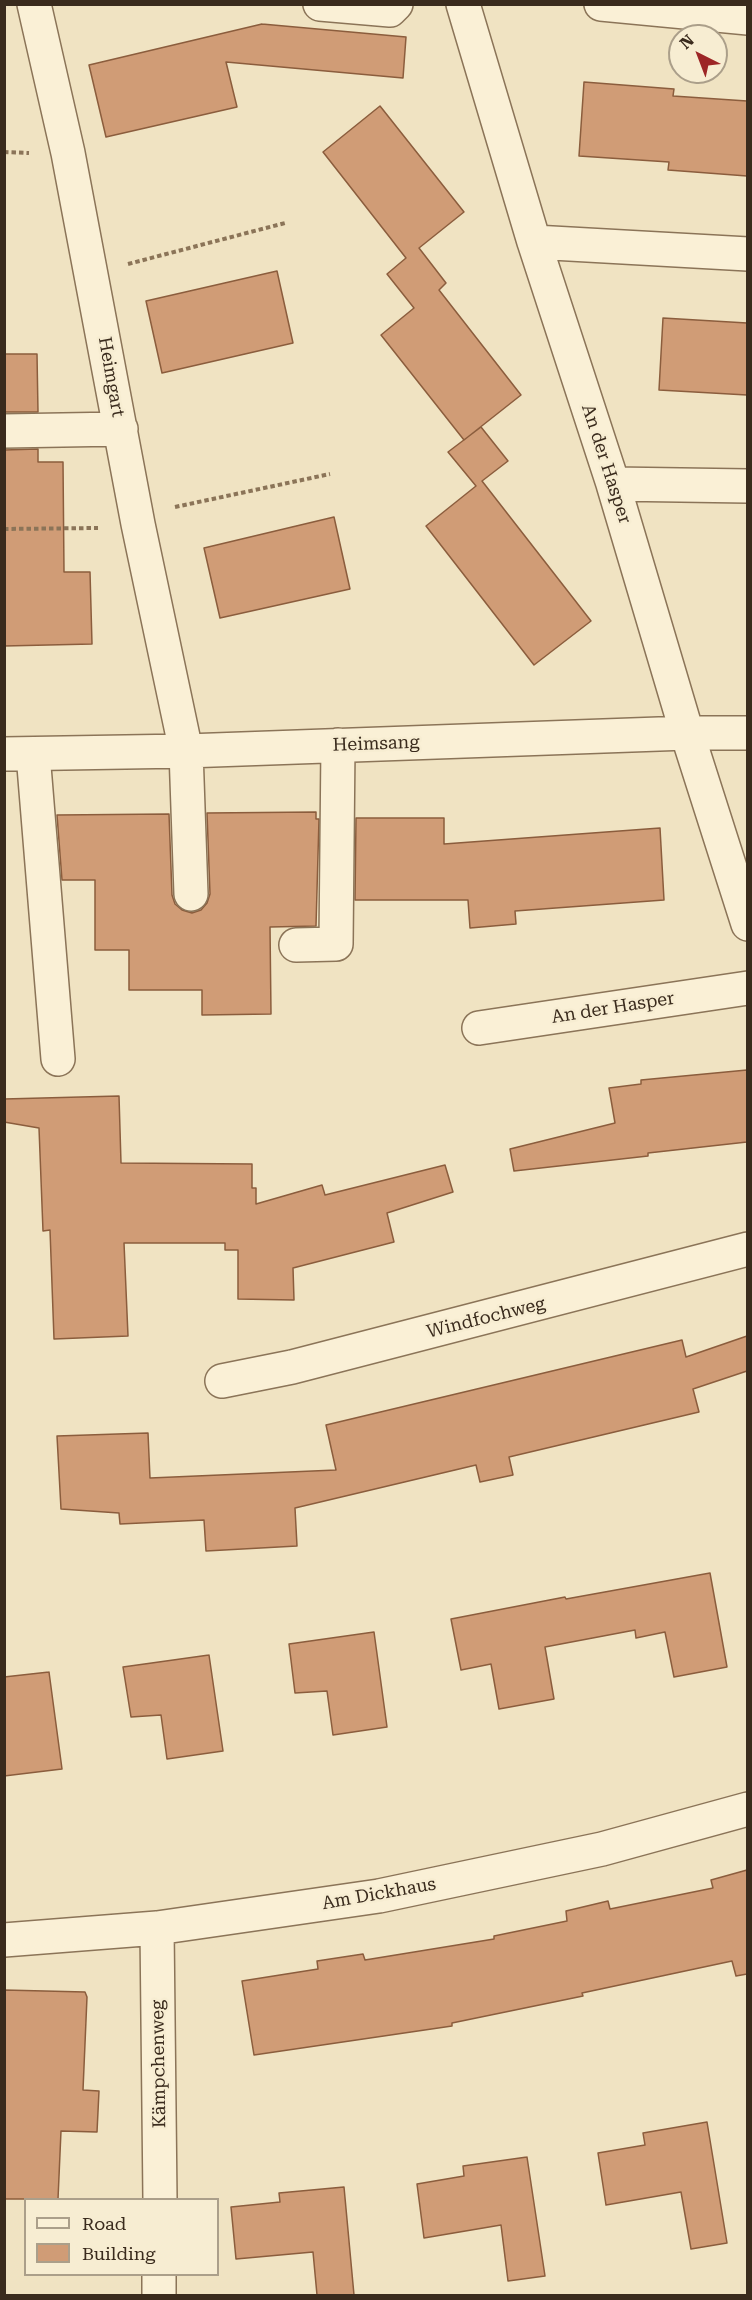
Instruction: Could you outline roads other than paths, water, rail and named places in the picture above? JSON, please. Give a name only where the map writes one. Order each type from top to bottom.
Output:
[{"type":"street","name":"Heimgart","points":[[34,4],[93,274],[137,520],[186,751],[191,894]]},
{"type":"street","points":[[320,4],[390,10],[396,4]]},
{"type":"street","name":"An der Hasper","points":[[463,4],[534,242],[613,484],[747,924]]},
{"type":"street","points":[[601,4],[747,18]]},
{"type":"street","points":[[534,242],[747,254]]},
{"type":"street","points":[[4,431],[121,429]]},
{"type":"street","points":[[613,484],[747,486]]},
{"type":"street","name":"Heimsang","points":[[19,754],[186,751],[687,733],[747,733]]},
{"type":"street","points":[[296,945],[336,944],[338,745]]},
{"type":"street","points":[[19,754],[58,1059]]},
{"type":"street","name":"An der Hasper","points":[[479,1028],[747,988]]},
{"type":"street","name":"Windfochweg","points":[[222,1381],[292,1367],[747,1249]]},
{"type":"street","name":"Am Dickhaus","points":[[4,1940],[157,1929],[401,1891],[602,1849],[747,1809]]},
{"type":"street","name":"Kämpchenweg","points":[[157,1929],[160,2198]]},
{"type":"street","points":[[159,2276],[159,2295]]}]
